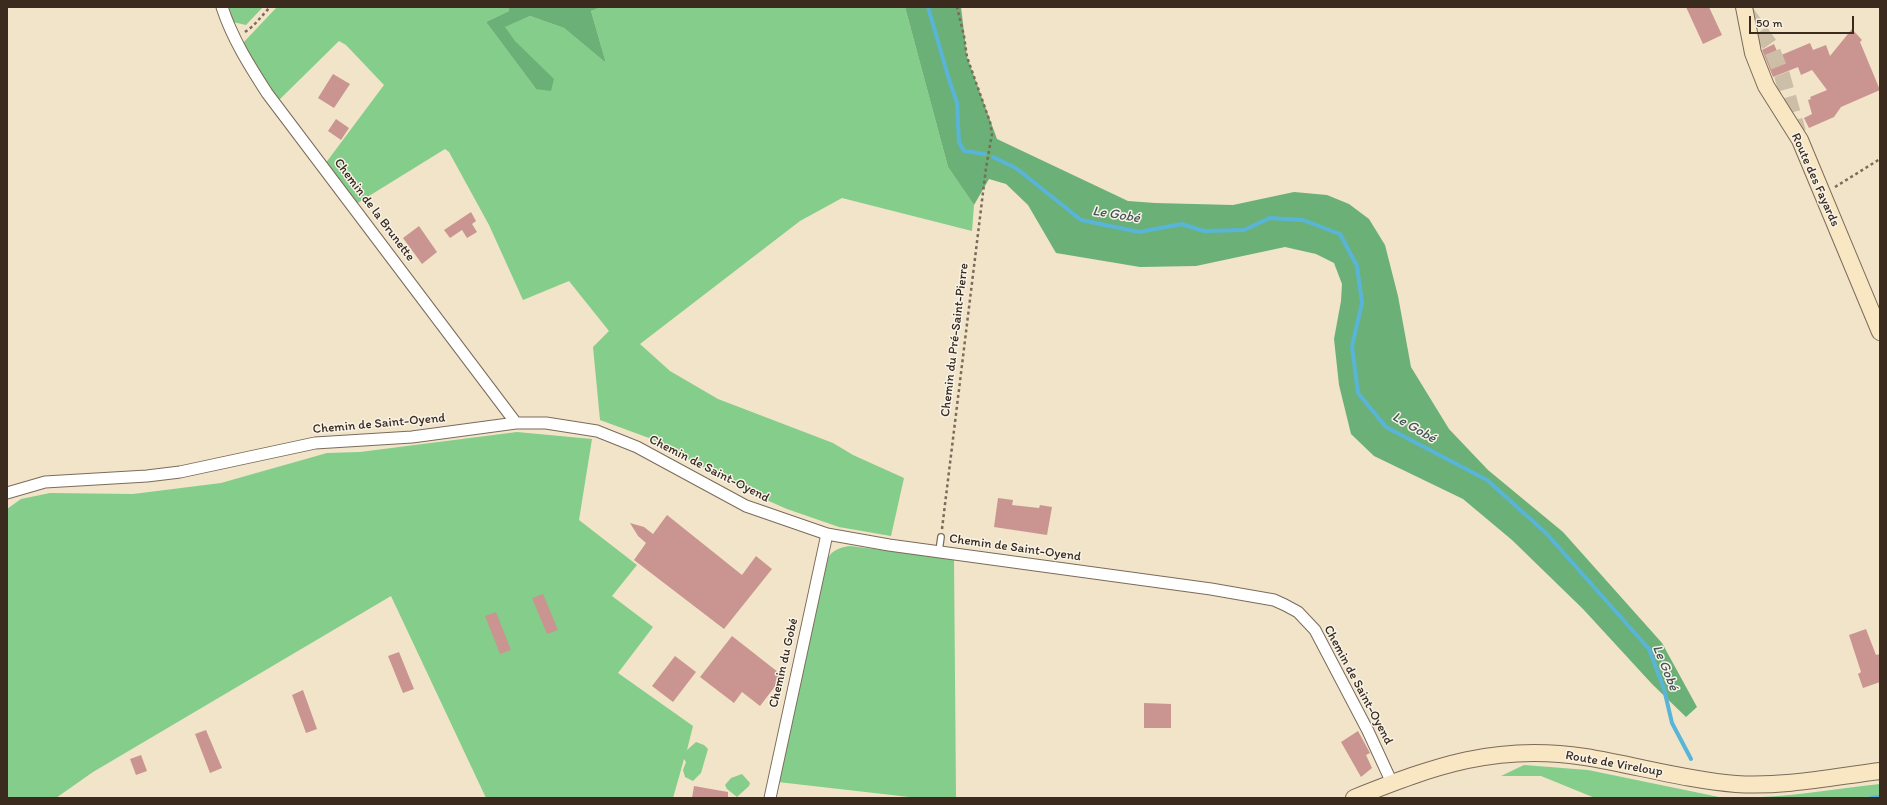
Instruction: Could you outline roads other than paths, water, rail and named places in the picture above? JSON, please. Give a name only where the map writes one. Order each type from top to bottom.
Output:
[{"type":"main road","name":"Route des Fayards","points":[[1745,10],[1753,53],[1766,86],[1800,140],[1880,332]]},
{"type":"main road","name":"Route de Vireloup","points":[[1354,798],[1414,774],[1461,760],[1531,752],[1585,757],[1689,778],[1737,784],[1798,782],[1880,771]]},
{"type":"street","name":"Chemin de la Brunette","points":[[222,7],[234,39],[250,67],[267,92],[516,423]]},
{"type":"street","name":"Chemin de Saint-Oyend","points":[[7,493],[45,482],[147,476],[180,472],[315,443],[412,437],[516,423],[573,426],[597,431],[618,439],[746,506],[827,534],[889,545],[1211,589],[1274,600],[1298,612],[1315,630],[1368,731],[1392,783]]},
{"type":"street","name":"Chemin du Gobé","points":[[770,798],[827,534]]},
{"type":"lane","points":[[939,552],[941,537]]},
{"type":"waterway","name":"Le Gobé","points":[[928,7],[957,103],[959,142],[964,151],[985,154]]},
{"type":"waterway","name":"Le Gobé","points":[[993,157],[1016,168],[1081,220],[1139,232],[1182,224],[1204,231],[1244,230],[1270,218],[1303,220],[1340,234],[1357,266],[1362,303],[1352,346],[1358,393],[1386,427],[1487,480],[1546,533],[1649,649],[1664,689],[1672,723],[1691,759]]},
{"type":"waterway","name":"Le Gobé","points":[[1871,798],[1880,797]]},
{"type":"tunnel","points":[[1746,12],[1770,45],[1782,75],[1798,132]]}]
